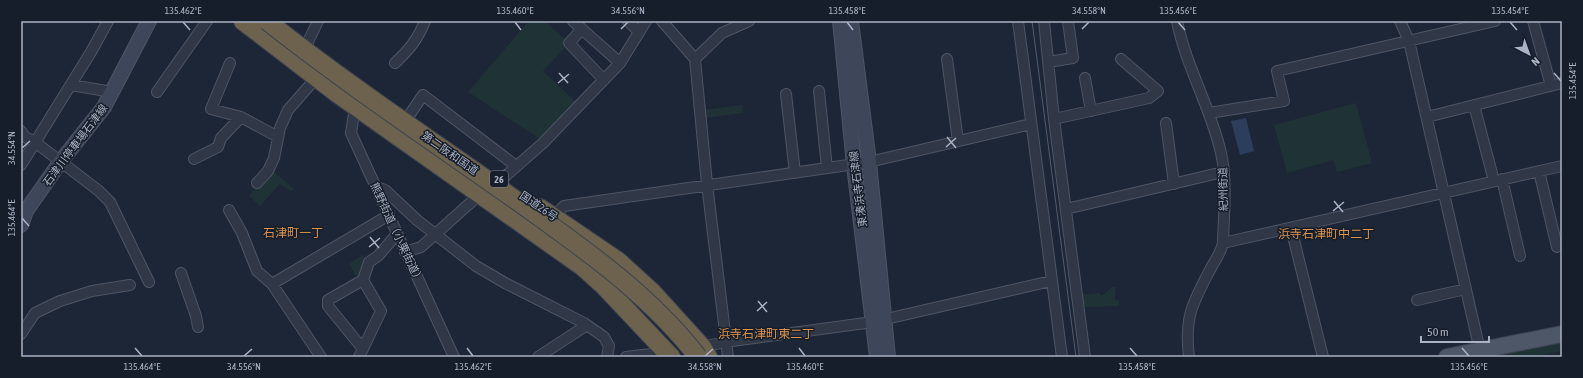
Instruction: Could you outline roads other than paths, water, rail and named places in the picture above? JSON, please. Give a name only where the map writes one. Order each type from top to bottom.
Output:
[{"type":"highway","points":[[235,21],[265,29]]},
{"type":"highway","name":"26","points":[[243,21],[265,29],[316,78],[582,267],[603,285],[659,354]]},
{"type":"highway","name":"第二阪和国道","points":[[253,21],[314,69],[607,278],[662,330],[683,357]]},
{"type":"highway","name":"国道26号","points":[[272,21],[408,117],[618,261],[653,293],[702,354]]},
{"type":"highway","name":"第二阪和国道","points":[[265,29],[371,98],[611,269],[650,303],[702,354]]},
{"type":"main road","points":[[1447,357],[1481,353],[1562,334]]},
{"type":"street","points":[[21,165],[71,85],[108,21]]},
{"type":"street","name":"石津川停車場石津線","points":[[21,225],[26,211],[60,161],[104,106],[149,21]]},
{"type":"street","points":[[157,92],[207,21]]},
{"type":"street","points":[[306,46],[318,21]]},
{"type":"street","points":[[395,63],[411,48],[419,36],[425,21]]},
{"type":"street","points":[[573,21],[620,63]]},
{"type":"street","points":[[628,21],[639,32]]},
{"type":"street","points":[[405,252],[421,247],[436,235],[479,195],[501,180],[565,122],[620,63],[646,21]]},
{"type":"street","points":[[662,21],[695,59],[707,184],[728,357]]},
{"type":"street","points":[[695,59],[722,33],[749,21]]},
{"type":"street","name":"東湊浜寺石津線","points":[[840,21],[854,165],[879,320],[888,357]]},
{"type":"street","name":"東湊浜寺石津線","points":[[851,21],[869,162],[879,320],[877,357]]},
{"type":"street","points":[[1018,21],[1062,357]]},
{"type":"street","points":[[1044,21],[1054,119],[1085,357]]},
{"type":"street","points":[[1048,62],[1073,58],[1068,21]]},
{"type":"street","name":"紀州街道","points":[[1178,21],[1185,52],[1209,113],[1221,154],[1223,172],[1223,243],[1193,302],[1188,318],[1187,339],[1189,357]]},
{"type":"street","points":[[1400,21],[1409,41],[1481,353]]},
{"type":"street","points":[[1209,113],[1284,101],[1277,71],[1495,21]]},
{"type":"street","points":[[1533,21],[1551,86]]},
{"type":"street","points":[[582,29],[569,43],[604,80]]},
{"type":"street","points":[[947,59],[958,141]]},
{"type":"street","points":[[1054,119],[1149,98],[1158,91],[1121,59]]},
{"type":"street","points":[[230,63],[211,108],[241,117],[278,137]]},
{"type":"street","points":[[257,184],[268,171],[274,158],[280,128],[288,110],[316,78]]},
{"type":"street","points":[[1085,78],[1091,112]]},
{"type":"street","points":[[1427,117],[1562,83]]},
{"type":"street","points":[[71,85],[112,92]]},
{"type":"street","points":[[819,91],[826,168]]},
{"type":"street","points":[[786,94],[795,173]]},
{"type":"street","points":[[408,117],[423,95],[516,166]]},
{"type":"street","points":[[1474,105],[1520,256]]},
{"type":"street","name":"熊野街道（小栗街道）","points":[[356,107],[352,133],[454,357]]},
{"type":"street","points":[[194,159],[218,147],[221,138],[241,117]]},
{"type":"street","points":[[1166,123],[1174,184]]},
{"type":"street","points":[[554,216],[564,206],[707,184],[854,165],[1031,124]]},
{"type":"street","points":[[21,131],[25,137],[35,142],[60,161],[99,191],[110,202],[115,209],[149,282]]},
{"type":"street","points":[[1223,243],[1562,166]]},
{"type":"street","points":[[1539,171],[1557,247]]},
{"type":"street","points":[[1066,209],[1223,172]]},
{"type":"street","points":[[376,187],[385,190],[417,220],[482,269],[587,325],[604,337],[609,346],[607,357]]},
{"type":"street","points":[[229,210],[242,233],[257,271],[272,284],[321,357]]},
{"type":"street","points":[[272,284],[389,215]]},
{"type":"street","points":[[1291,228],[1323,357]]},
{"type":"street","points":[[363,280],[381,312],[361,353],[328,306],[328,300],[363,280],[369,262],[378,256],[397,234]]},
{"type":"street","points":[[181,274],[196,316],[198,326]]},
{"type":"street","points":[[702,354],[725,342],[879,320],[1051,281]]},
{"type":"street","points":[[21,334],[35,314],[60,301],[92,291],[130,285]]},
{"type":"street","points":[[1417,300],[1466,289]]},
{"type":"street","points":[[538,357],[587,325]]},
{"type":"street","points":[[626,357],[659,354]]},
{"type":"water","points":[[1246,118],[1254,151],[1240,155],[1231,121]]},
{"type":"tram line","points":[[1032,21],[1076,357]]},
{"type":"district","name":"石津町一丁","points":[[293,233]]},
{"type":"district","name":"浜寺石津町中二丁","points":[[1326,234]]},
{"type":"district","name":"浜寺石津町東二丁","points":[[766,334]]}]
